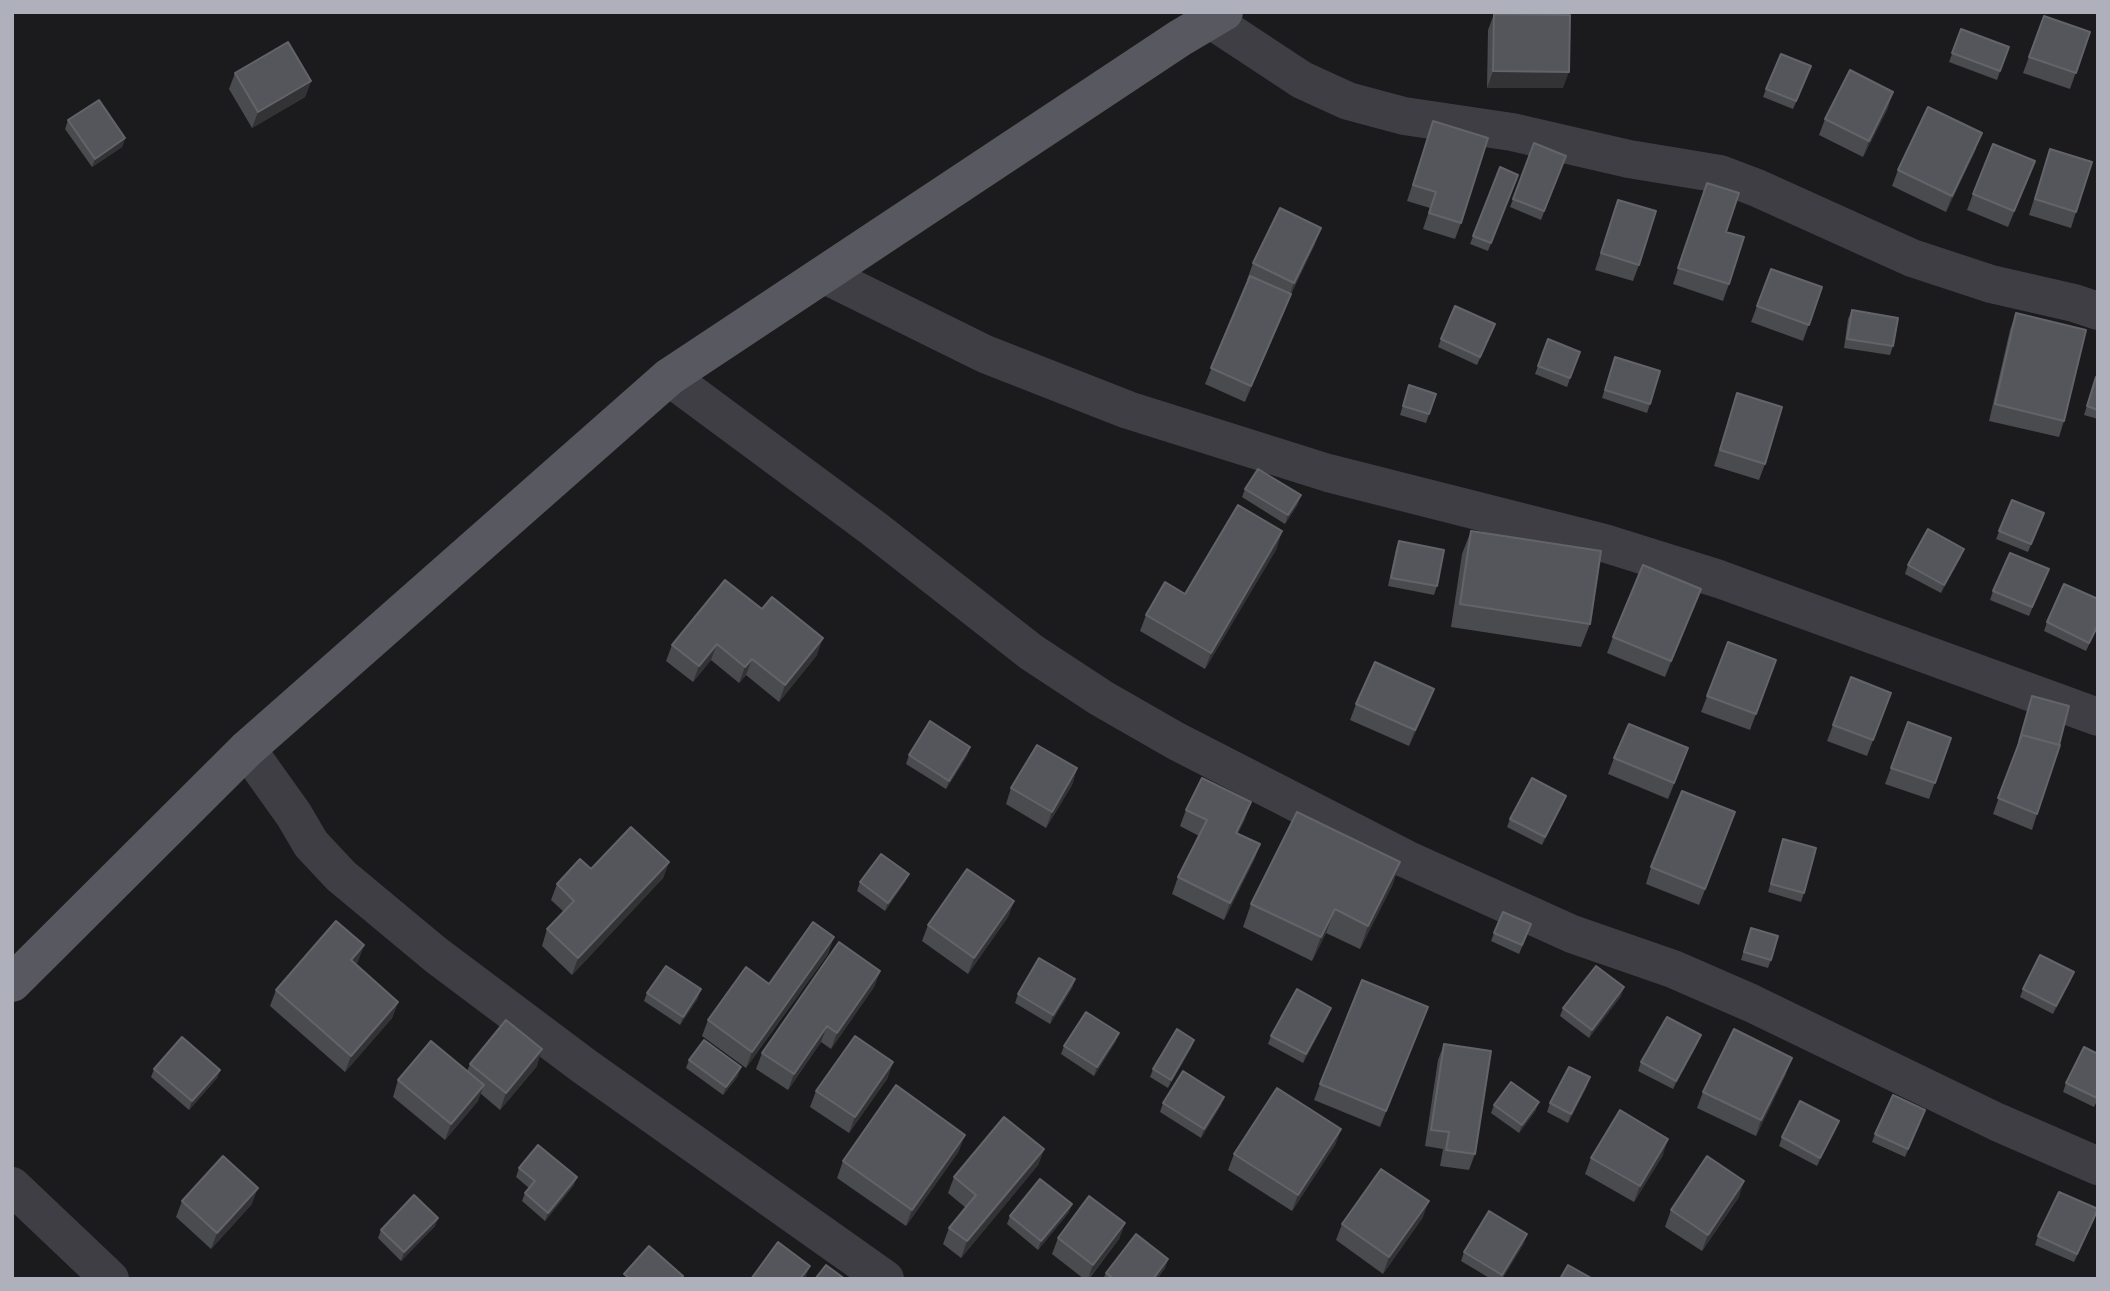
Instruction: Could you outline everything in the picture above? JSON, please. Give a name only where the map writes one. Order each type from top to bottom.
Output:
[{"type":"main road","points":[[12,983],[247,749],[669,377],[1217,16]]},
{"type":"street","points":[[1217,16],[1302,80],[1348,101],[1404,116],[1512,132],[1629,159],[1720,174],[1912,258],[1991,284],[2098,311]]},
{"type":"street","points":[[825,275],[985,354],[1128,410],[1328,473],[1604,543],[1719,579],[2098,717]]},
{"type":"street","points":[[669,377],[873,528],[1031,652],[1101,698],[1176,741],[1406,859],[1573,934],[1672,970],[1751,1003],[1997,1122],[2098,1167]]},
{"type":"street","points":[[247,749],[294,815],[311,844],[341,876],[436,955],[584,1066],[885,1279]]},
{"type":"street","points":[[12,1186],[110,1279]]},
{"type":"building","points":[[1494,14],[1570,15],[1569,72],[1493,71]]},
{"type":"building","points":[[2044,16],[2090,32],[2076,73],[2029,57]]},
{"type":"building","points":[[1961,29],[2009,47],[2000,71],[1952,53]]},
{"type":"building","points":[[288,42],[311,81],[258,112],[235,73]]},
{"type":"building","points":[[1781,54],[1811,66],[1796,101],[1766,89]]},
{"type":"building","points":[[1850,70],[1893,92],[1869,141],[1825,119]]},
{"type":"building","points":[[99,100],[125,138],[95,159],[68,120]]},
{"type":"building","points":[[1928,107],[1982,133],[1952,196],[1898,170]]},
{"type":"building","points":[[1433,121],[1488,138],[1461,223],[1429,213],[1436,192],[1413,185]]},
{"type":"building","points":[[1534,143],[1566,156],[1544,211],[1513,199]]},
{"type":"building","points":[[1993,144],[2035,161],[2014,211],[1973,194]]},
{"type":"building","points":[[2050,149],[2092,162],[2076,212],[2035,199]]},
{"type":"building","points":[[1500,167],[1518,175],[1491,243],[1473,236]]},
{"type":"building","points":[[1707,183],[1739,193],[1726,232],[1744,237],[1729,284],[1678,268]]},
{"type":"building","points":[[1618,200],[1656,211],[1639,265],[1601,253]]},
{"type":"building","points":[[1280,208],[1321,228],[1294,283],[1253,263]]},
{"type":"building","points":[[1771,269],[1822,287],[1809,325],[1757,306]]},
{"type":"building","points":[[1250,276],[1291,294],[1251,386],[1211,368]]},
{"type":"building","points":[[1455,306],[1495,324],[1480,357],[1441,339]]},
{"type":"building","points":[[1852,310],[1898,318],[1893,346],[1847,339]]},
{"type":"building","points":[[2016,313],[2086,330],[2064,421],[1995,404]]},
{"type":"building","points":[[1548,339],[1580,352],[1570,378],[1538,366]]},
{"type":"building","points":[[1615,357],[1660,371],[1650,404],[1605,390]]},
{"type":"building","points":[[2098,377],[2098,410],[2087,406]]},
{"type":"building","points":[[1409,385],[1436,394],[1429,414],[1403,406]]},
{"type":"building","points":[[1737,393],[1782,407],[1765,464],[1720,450]]},
{"type":"building","points":[[1258,469],[1301,495],[1288,515],[1245,489]]},
{"type":"building","points":[[2012,500],[2044,513],[2031,544],[1999,531]]},
{"type":"building","points":[[1238,505],[1282,531],[1211,653],[1146,615],[1165,582],[1185,594]]},
{"type":"building","points":[[1928,529],[1964,549],[1944,585],[1908,565]]},
{"type":"building","points":[[1471,531],[1601,551],[1590,624],[1460,604]]},
{"type":"building","points":[[1399,541],[1444,550],[1437,586],[1391,578]]},
{"type":"building","points":[[2010,553],[2049,569],[2032,607],[1993,591]]},
{"type":"building","points":[[1643,565],[1701,589],[1671,661],[1613,637]]},
{"type":"building","points":[[725,580],[762,609],[772,597],[823,638],[785,685],[752,659],[745,667],[717,644],[699,666],[672,645]]},
{"type":"building","points":[[2064,584],[2098,599],[2098,625],[2089,643],[2047,622]]},
{"type":"building","points":[[1728,642],[1776,660],[1756,714],[1707,696]]},
{"type":"building","points":[[1375,662],[1434,689],[1415,730],[1356,704]]},
{"type":"building","points":[[1851,677],[1891,693],[1873,740],[1833,725]]},
{"type":"building","points":[[2032,696],[2069,706],[2059,745],[2022,735],[2019,742]]},
{"type":"building","points":[[930,721],[970,747],[949,781],[909,755]]},
{"type":"building","points":[[1908,722],[1951,738],[1935,783],[1891,768]]},
{"type":"building","points":[[1629,724],[1688,748],[1674,783],[1614,758]]},
{"type":"building","points":[[2022,735],[2060,745],[2037,814],[1998,798]]},
{"type":"building","points":[[1037,745],[1077,768],[1052,812],[1011,788]]},
{"type":"building","points":[[1202,778],[1251,802],[1236,833],[1260,844],[1230,903],[1178,877],[1207,820],[1186,810]]},
{"type":"building","points":[[1532,778],[1566,796],[1545,837],[1510,819]]},
{"type":"building","points":[[1682,791],[1735,812],[1705,889],[1651,867]]},
{"type":"building","points":[[1297,812],[1400,862],[1368,926],[1335,909],[1321,937],[1251,904]]},
{"type":"building","points":[[631,827],[669,862],[578,958],[547,929],[574,901],[557,884],[580,859],[591,869]]},
{"type":"building","points":[[1783,839],[1816,848],[1804,893],[1771,884]]},
{"type":"building","points":[[881,854],[909,874],[888,903],[860,882]]},
{"type":"building","points":[[967,869],[1014,901],[974,958],[928,925]]},
{"type":"building","points":[[1503,912],[1531,924],[1522,945],[1494,933]]},
{"type":"building","points":[[336,921],[364,945],[351,960],[398,1002],[351,1056],[276,990]]},
{"type":"building","points":[[813,922],[834,937],[752,1052],[708,1020],[746,967],[769,984]]},
{"type":"building","points":[[1751,928],[1778,936],[1771,960],[1744,952]]},
{"type":"building","points":[[839,942],[880,971],[837,1033],[827,1026],[794,1074],[762,1053]]},
{"type":"building","points":[[2040,955],[2074,972],[2056,1006],[2023,989]]},
{"type":"building","points":[[1039,958],[1075,979],[1053,1015],[1018,994]]},
{"type":"building","points":[[666,966],[701,989],[683,1017],[647,993]]},
{"type":"building","points":[[1596,966],[1624,987],[1592,1030],[1563,1008]]},
{"type":"building","points":[[1362,980],[1428,1007],[1386,1111],[1320,1084]]},
{"type":"building","points":[[1297,989],[1331,1008],[1306,1054],[1271,1036]]},
{"type":"building","points":[[1086,1012],[1119,1033],[1097,1067],[1064,1046]]},
{"type":"building","points":[[1667,1017],[1701,1035],[1676,1081],[1641,1062]]},
{"type":"building","points":[[506,1020],[542,1049],[506,1093],[470,1064]]},
{"type":"building","points":[[1177,1029],[1194,1040],[1171,1080],[1153,1069]]},
{"type":"building","points":[[1734,1029],[1792,1058],[1761,1120],[1703,1092]]},
{"type":"building","points":[[855,1036],[893,1062],[855,1117],[816,1091]]},
{"type":"building","points":[[182,1037],[220,1070],[192,1101],[154,1069]]},
{"type":"building","points":[[704,1040],[741,1067],[726,1087],[689,1060]]},
{"type":"building","points":[[431,1041],[484,1085],[451,1124],[398,1080]]},
{"type":"building","points":[[1444,1044],[1491,1051],[1475,1154],[1446,1150],[1449,1132],[1431,1130]]},
{"type":"building","points":[[2084,1047],[2098,1054],[2097,1098],[2066,1083]]},
{"type":"building","points":[[1569,1067],[1590,1077],[1571,1114],[1550,1103]]},
{"type":"building","points":[[1183,1071],[1224,1097],[1204,1129],[1163,1103]]},
{"type":"building","points":[[1511,1082],[1539,1102],[1522,1125],[1494,1105]]},
{"type":"building","points":[[896,1085],[965,1135],[912,1210],[843,1161]]},
{"type":"building","points":[[1277,1088],[1341,1129],[1298,1195],[1234,1154]]},
{"type":"building","points":[[1893,1095],[1925,1110],[1908,1149],[1875,1134]]},
{"type":"building","points":[[1800,1101],[1839,1121],[1820,1158],[1782,1137]]},
{"type":"building","points":[[1620,1110],[1668,1139],[1640,1186],[1591,1158]]},
{"type":"building","points":[[1004,1117],[1044,1149],[967,1241],[949,1228],[976,1195],[954,1177]]},
{"type":"building","points":[[538,1145],[577,1177],[548,1213],[525,1193],[535,1181],[519,1168]]},
{"type":"building","points":[[223,1156],[258,1188],[217,1233],[182,1201]]},
{"type":"building","points":[[1707,1156],[1744,1181],[1708,1235],[1671,1210]]},
{"type":"building","points":[[1381,1169],[1429,1201],[1389,1257],[1342,1224]]},
{"type":"building","points":[[1040,1179],[1072,1204],[1041,1241],[1010,1216]]},
{"type":"building","points":[[2059,1192],[2098,1209],[2077,1254],[2038,1236]]},
{"type":"building","points":[[414,1195],[438,1218],[404,1252],[381,1230]]},
{"type":"building","points":[[1089,1196],[1125,1223],[1093,1265],[1058,1238]]},
{"type":"building","points":[[1489,1211],[1527,1234],[1502,1275],[1464,1252]]},
{"type":"building","points":[[1136,1234],[1168,1259],[1153,1279],[1114,1279],[1106,1273]]},
{"type":"building","points":[[778,1242],[810,1266],[800,1279],[751,1279]]},
{"type":"building","points":[[649,1246],[683,1276],[680,1279],[630,1279],[624,1274]]},
{"type":"building","points":[[826,1265],[845,1279],[815,1279]]},
{"type":"building","points":[[1568,1265],[1593,1279],[1560,1279]]}]
